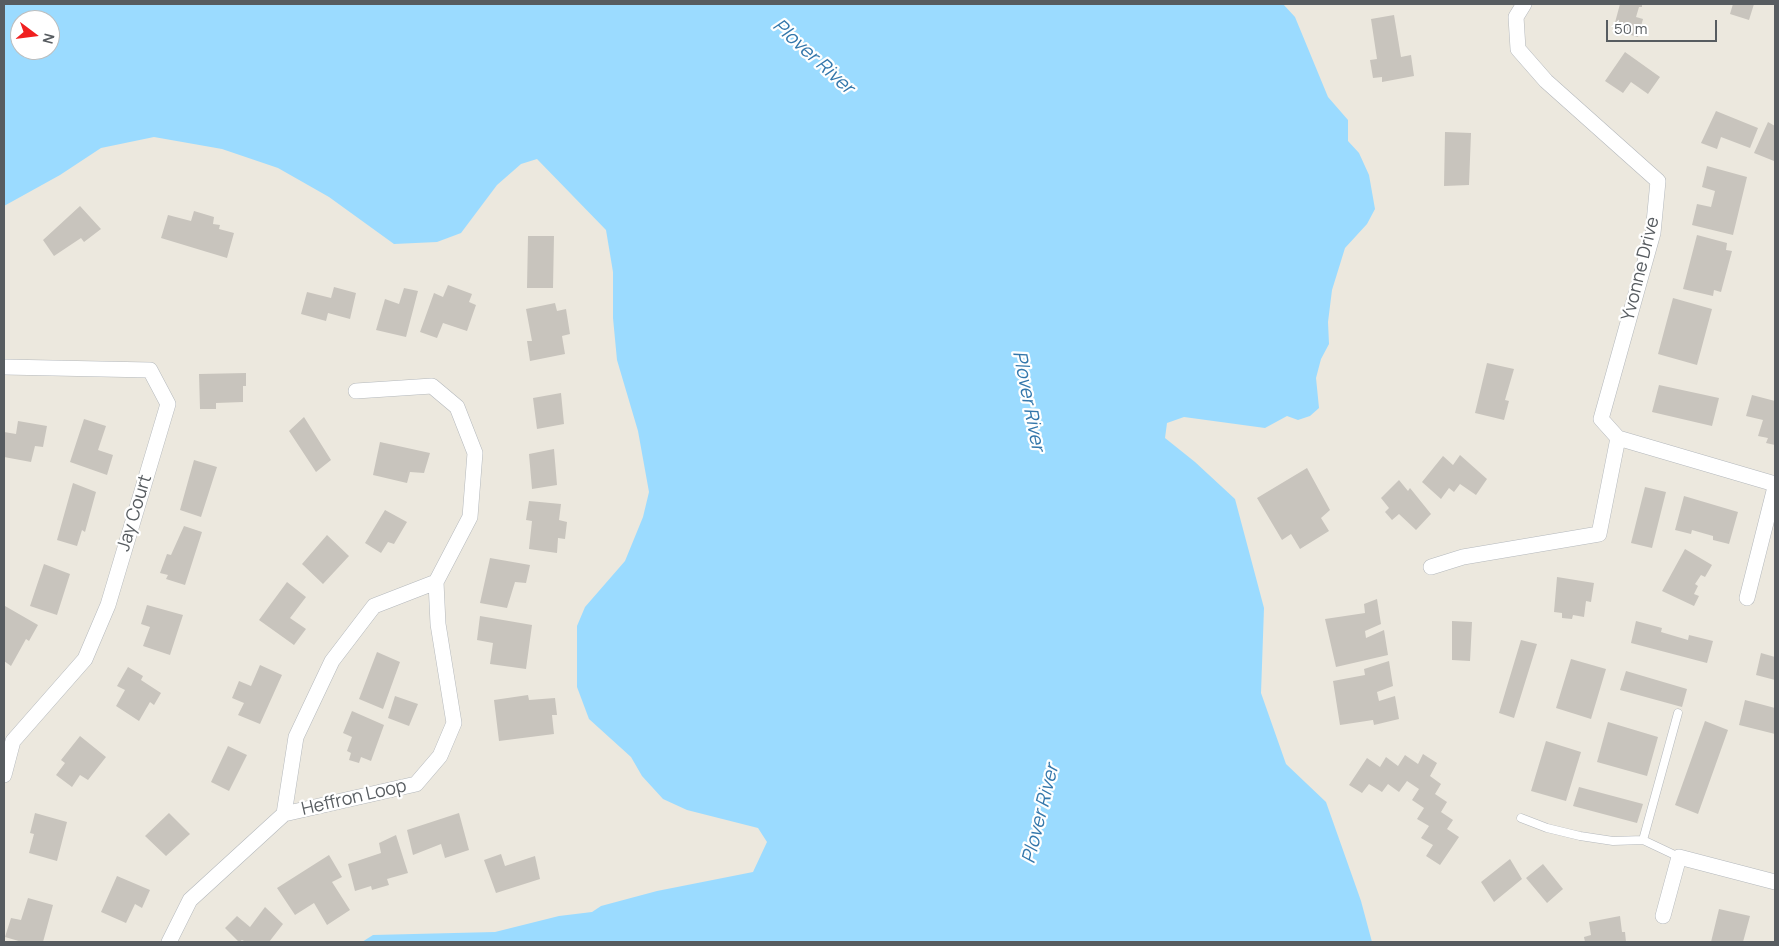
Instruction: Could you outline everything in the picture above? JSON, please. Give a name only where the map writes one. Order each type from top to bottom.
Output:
[{"type":"street","name":"Yvonne Drive","points":[[1524,4],[1516,17],[1518,49],[1546,81],[1626,150],[1658,181],[1653,233],[1601,419],[1618,438]]},
{"type":"street","name":"Jay Court","points":[[4,368],[150,370],[168,404],[108,605],[85,659],[13,741],[4,776]]},
{"type":"street","points":[[356,391],[432,386],[457,407],[475,454],[470,517],[436,582]]},
{"type":"street","points":[[1431,567],[1463,556],[1599,534],[1618,438],[1775,486],[1747,598]]},
{"type":"street","name":"Heffron Loop","points":[[436,582],[438,624],[454,723],[440,756],[416,784],[284,814],[296,737],[332,661],[374,606],[436,582]]},
{"type":"street","points":[[169,942],[190,900],[284,814]]},
{"type":"street","points":[[1663,916],[1678,857],[1775,882]]},
{"type":"lane","points":[[1643,840],[1678,712]]},
{"type":"lane","points":[[1521,818],[1547,828],[1580,836],[1613,841],[1643,840],[1678,857]]},
{"type":"water","name":"Plover River","points":[[4,4],[1283,4],[1295,17],[1328,97],[1348,120],[1348,141],[1359,153],[1369,175],[1375,209],[1367,224],[1345,248],[1332,290],[1328,322],[1329,344],[1321,359],[1316,378],[1319,408],[1310,416],[1298,420],[1287,416],[1265,428],[1184,417],[1167,423],[1165,438],[1195,462],[1235,499],[1264,608],[1261,693],[1286,764],[1326,802],[1361,901],[1372,942],[362,942],[373,935],[495,932],[559,916],[592,912],[601,906],[657,891],[753,872],[767,842],[758,828],[687,810],[663,799],[642,776],[631,757],[589,719],[577,687],[577,626],[585,607],[625,561],[643,517],[649,492],[638,431],[617,360],[613,318],[613,272],[606,230],[537,159],[521,164],[497,185],[461,233],[437,242],[394,244],[329,197],[278,168],[222,149],[154,137],[101,148],[60,175],[4,206]]},
{"type":"building","points":[[1620,4],[1642,4],[1636,17],[1643,19],[1638,37],[1613,30]]},
{"type":"building","points":[[1733,4],[1754,4],[1749,20],[1730,14]]},
{"type":"building","points":[[1394,15],[1401,57],[1411,55],[1414,76],[1382,82],[1382,77],[1373,78],[1370,60],[1377,59],[1371,19]]},
{"type":"building","points":[[1625,52],[1660,77],[1648,94],[1631,82],[1623,93],[1605,81]]},
{"type":"building","points":[[1716,111],[1758,128],[1750,148],[1721,137],[1717,149],[1701,143]]},
{"type":"building","points":[[1768,122],[1775,126],[1774,161],[1754,153]]},
{"type":"building","points":[[1445,132],[1471,133],[1469,185],[1444,186]]},
{"type":"building","points":[[1707,166],[1747,177],[1733,235],[1692,225],[1697,204],[1711,207],[1715,191],[1702,187]]},
{"type":"building","points":[[80,206],[101,229],[84,242],[81,238],[54,256],[43,240]]},
{"type":"building","points":[[194,211],[214,217],[213,224],[220,225],[219,229],[234,233],[227,258],[161,238],[168,215],[191,221]]},
{"type":"building","points":[[1697,235],[1727,243],[1726,250],[1732,251],[1721,292],[1714,290],[1713,296],[1683,289]]},
{"type":"building","points":[[528,236],[554,236],[553,288],[527,288]]},
{"type":"building","points":[[448,285],[472,294],[469,302],[476,305],[467,331],[443,323],[437,338],[420,332],[434,293],[443,297]]},
{"type":"building","points":[[334,287],[356,293],[350,319],[328,313],[326,321],[301,314],[307,292],[331,298]]},
{"type":"building","points":[[404,288],[418,291],[406,337],[376,330],[385,299],[399,304]]},
{"type":"building","points":[[1673,298],[1712,309],[1697,365],[1658,354]]},
{"type":"building","points":[[555,303],[557,311],[566,309],[570,334],[562,336],[565,354],[530,361],[527,341],[532,341],[526,309]]},
{"type":"building","points":[[1487,363],[1514,369],[1505,400],[1509,401],[1504,420],[1475,413]]},
{"type":"building","points":[[246,373],[246,386],[243,386],[243,402],[216,403],[216,409],[200,409],[199,374]]},
{"type":"building","points":[[1659,385],[1719,398],[1712,426],[1652,412]]},
{"type":"building","points":[[561,393],[564,424],[537,429],[533,398]]},
{"type":"building","points":[[1752,395],[1775,401],[1775,445],[1766,443],[1768,438],[1758,436],[1763,420],[1746,416]]},
{"type":"building","points":[[304,417],[331,460],[316,472],[289,431]]},
{"type":"building","points":[[84,419],[106,426],[98,450],[113,455],[107,475],[70,462]]},
{"type":"building","points":[[18,421],[47,426],[43,447],[35,446],[31,462],[4,457],[4,432],[16,434]]},
{"type":"building","points":[[380,442],[430,453],[424,473],[410,472],[407,483],[373,475]]},
{"type":"building","points":[[554,449],[557,485],[532,489],[529,454]]},
{"type":"building","points":[[1460,455],[1487,479],[1476,495],[1460,484],[1454,492],[1449,488],[1441,499],[1422,482],[1443,456],[1453,465]]},
{"type":"building","points":[[194,460],[217,467],[201,517],[180,510]]},
{"type":"building","points":[[1307,468],[1330,510],[1321,518],[1329,531],[1300,549],[1291,534],[1282,540],[1257,498]]},
{"type":"building","points":[[1399,480],[1408,491],[1410,488],[1431,514],[1416,530],[1399,514],[1392,520],[1385,512],[1389,508],[1381,498]]},
{"type":"building","points":[[73,483],[96,492],[85,532],[82,530],[77,546],[57,540]]},
{"type":"building","points":[[1645,487],[1666,492],[1652,548],[1631,543]]},
{"type":"building","points":[[1684,496],[1738,512],[1729,544],[1713,540],[1713,536],[1692,530],[1691,534],[1675,530]]},
{"type":"building","points":[[529,501],[561,504],[559,520],[567,522],[565,539],[558,538],[557,553],[529,549],[532,521],[526,520]]},
{"type":"building","points":[[385,510],[407,522],[394,544],[388,542],[381,553],[365,543]]},
{"type":"building","points":[[184,526],[202,532],[185,585],[166,579],[168,575],[160,573],[167,554],[171,555]]},
{"type":"building","points":[[327,535],[349,556],[323,584],[302,564]]},
{"type":"building","points":[[1685,549],[1712,565],[1705,577],[1701,575],[1695,584],[1698,586],[1694,594],[1699,596],[1694,606],[1662,591]]},
{"type":"building","points":[[490,558],[530,565],[526,583],[515,582],[507,608],[480,603]]},
{"type":"building","points":[[44,564],[70,574],[57,615],[30,606]]},
{"type":"building","points":[[1557,577],[1594,583],[1591,602],[1586,601],[1584,617],[1573,615],[1572,619],[1562,618],[1562,613],[1554,612]]},
{"type":"building","points":[[287,582],[306,597],[290,618],[306,629],[294,645],[259,620]]},
{"type":"building","points":[[1377,599],[1381,624],[1365,631],[1366,638],[1384,630],[1388,655],[1336,667],[1325,619],[1365,613],[1364,604]]},
{"type":"building","points":[[147,605],[183,615],[170,655],[143,646],[150,627],[141,624]]},
{"type":"building","points":[[5,606],[38,625],[29,641],[26,639],[11,666],[4,661]]},
{"type":"building","points":[[480,616],[532,625],[526,669],[490,664],[493,643],[477,640]]},
{"type":"building","points":[[1452,621],[1472,622],[1470,661],[1452,660]]},
{"type":"building","points":[[1636,621],[1662,628],[1661,632],[1688,640],[1689,635],[1713,641],[1707,663],[1631,643]]},
{"type":"building","points":[[1521,640],[1537,644],[1514,718],[1499,713]]},
{"type":"building","points":[[377,652],[400,662],[383,709],[359,699]]},
{"type":"building","points":[[1761,653],[1775,657],[1775,680],[1756,675]]},
{"type":"building","points":[[1571,659],[1606,669],[1591,719],[1556,708]]},
{"type":"building","points":[[1389,661],[1393,686],[1377,692],[1379,701],[1395,696],[1399,719],[1374,725],[1373,720],[1340,725],[1333,681],[1365,675],[1364,669]]},
{"type":"building","points":[[260,665],[282,675],[260,724],[238,715],[244,703],[232,698],[239,681],[251,686]]},
{"type":"building","points":[[128,667],[143,676],[141,680],[161,693],[154,705],[150,702],[139,721],[116,706],[125,690],[117,686]]},
{"type":"building","points":[[1626,671],[1687,689],[1682,707],[1620,690]]},
{"type":"building","points":[[528,695],[529,700],[555,698],[557,715],[552,715],[554,734],[499,741],[494,700]]},
{"type":"building","points":[[395,696],[418,704],[409,726],[388,718]]},
{"type":"building","points":[[1745,700],[1775,708],[1775,734],[1739,725]]},
{"type":"building","points":[[352,711],[384,725],[371,761],[361,757],[359,763],[349,760],[351,753],[347,751],[352,737],[343,733]]},
{"type":"building","points":[[1705,721],[1728,730],[1698,814],[1675,805]]},
{"type":"building","points":[[1608,722],[1658,737],[1647,776],[1597,762]]},
{"type":"building","points":[[80,736],[106,757],[88,780],[80,775],[72,787],[56,775],[65,763],[61,760]]},
{"type":"building","points":[[1546,741],[1581,752],[1566,801],[1531,791]]},
{"type":"building","points":[[228,746],[247,755],[229,791],[211,782]]},
{"type":"building","points":[[1423,754],[1437,763],[1430,776],[1441,784],[1435,794],[1447,802],[1441,812],[1453,820],[1447,829],[1459,837],[1440,865],[1426,856],[1433,845],[1421,838],[1429,826],[1417,819],[1424,808],[1412,800],[1419,789],[1407,781],[1399,792],[1388,784],[1382,792],[1369,784],[1362,793],[1349,785],[1367,758],[1380,767],[1386,757],[1398,766],[1405,755],[1418,764]]},
{"type":"building","points":[[1579,787],[1643,804],[1637,823],[1573,806]]},
{"type":"building","points":[[35,813],[67,822],[57,861],[29,853],[34,834],[30,833]]},
{"type":"building","points":[[169,813],[190,834],[166,856],[145,836]]},
{"type":"building","points":[[459,813],[469,850],[445,858],[441,844],[413,855],[407,830]]},
{"type":"building","points":[[396,835],[408,873],[387,879],[389,885],[372,890],[371,886],[355,891],[348,864],[381,853],[379,843]]},
{"type":"building","points":[[501,854],[505,866],[535,856],[540,879],[496,893],[484,860]]},
{"type":"building","points":[[329,855],[342,877],[332,882],[350,910],[327,925],[314,903],[295,915],[277,888]]},
{"type":"building","points":[[1510,859],[1522,879],[1494,902],[1481,882]]},
{"type":"building","points":[[1543,864],[1563,889],[1547,903],[1526,878]]},
{"type":"building","points":[[117,876],[150,890],[142,908],[135,904],[126,923],[101,912]]},
{"type":"building","points":[[28,898],[53,905],[43,942],[22,942],[5,937],[11,918],[21,920]]},
{"type":"building","points":[[265,907],[283,924],[269,942],[246,942],[242,940],[239,942],[225,928],[237,916],[250,927]]},
{"type":"building","points":[[1719,909],[1750,916],[1743,942],[1711,942]]},
{"type":"building","points":[[1620,916],[1622,932],[1625,932],[1626,942],[1585,942],[1584,937],[1591,935],[1589,922]]}]
